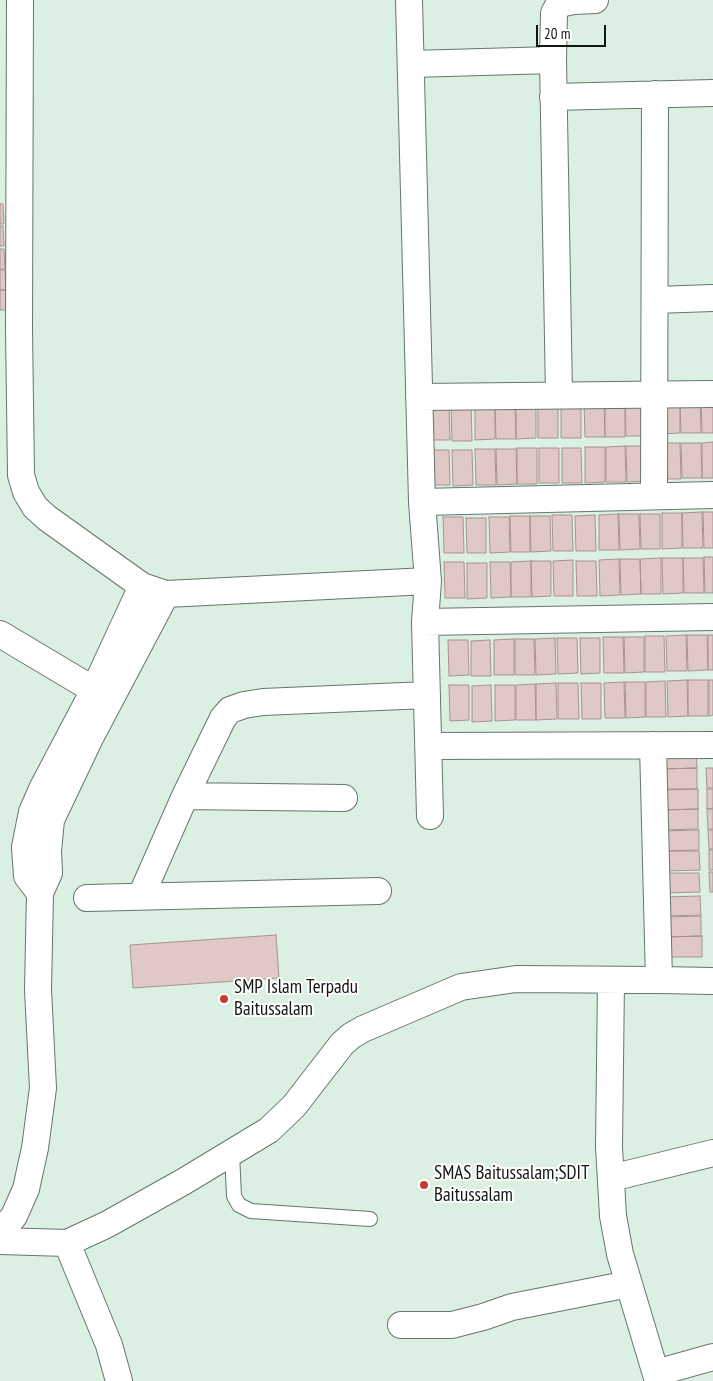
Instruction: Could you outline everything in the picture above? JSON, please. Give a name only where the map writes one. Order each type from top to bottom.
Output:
[{"type":"street","points":[[20,0],[10,91],[10,329],[21,475],[26,492],[36,507],[47,518],[142,586],[166,594],[428,581]]},
{"type":"street","points":[[409,0],[422,502],[428,581],[425,622],[430,816]]},
{"type":"street","points":[[559,395],[553,97],[554,13],[559,4],[595,0]]},
{"type":"street","points":[[411,64],[553,60]]},
{"type":"street","points":[[553,97],[713,93]]},
{"type":"street","points":[[654,496],[656,395],[655,94]]},
{"type":"street","points":[[655,300],[713,298]]},
{"type":"street","points":[[420,397],[713,394]]},
{"type":"street","points":[[422,502],[713,495]]},
{"type":"street","points":[[40,893],[27,876],[25,847],[32,812],[43,787],[94,690],[142,586]]},
{"type":"street","points":[[0,1233],[14,1216],[26,1189],[35,1148],[43,1088],[38,990],[40,893],[49,873],[48,851],[51,820],[90,738],[166,594]]},
{"type":"street","points":[[425,622],[713,617]]},
{"type":"street","points":[[0,634],[94,690]]},
{"type":"street","points":[[140,896],[185,796],[223,718],[230,710],[244,705],[263,702],[427,695]]},
{"type":"street","points":[[428,746],[713,744]]},
{"type":"street","points":[[653,745],[659,980]]},
{"type":"street","points":[[185,796],[344,798]]},
{"type":"street","points":[[87,898],[378,891]]},
{"type":"street","points":[[0,1241],[67,1243],[106,1225],[270,1130],[294,1106],[342,1044],[363,1029],[460,987],[516,979],[713,981]]},
{"type":"street","points":[[611,980],[609,1147],[613,1216],[620,1254],[657,1377],[713,1357]]},
{"type":"street","points":[[611,1178],[713,1153]]},
{"type":"street","points":[[67,1243],[109,1345],[119,1381]]},
{"type":"street","points":[[401,1326],[452,1325],[512,1307],[629,1284]]},
{"type":"lane","points":[[232,1153],[234,1196],[238,1205],[251,1211],[370,1218]]},
{"type":"building","points":[[0,204],[3,204],[4,224],[0,224]]},
{"type":"building","points":[[0,226],[3,226],[4,246],[0,246]]},
{"type":"building","points":[[0,249],[4,249],[5,269],[0,269]]},
{"type":"building","points":[[0,270],[5,270],[6,290],[0,290]]},
{"type":"building","points":[[0,290],[6,290],[6,310],[0,310]]},
{"type":"building","points":[[713,397],[713,433],[702,433],[701,398]]},
{"type":"building","points":[[660,398],[680,398],[680,433],[660,434]]},
{"type":"building","points":[[680,398],[700,398],[701,433],[681,433]]},
{"type":"building","points":[[604,401],[605,437],[585,437],[584,402]]},
{"type":"building","points":[[605,401],[625,401],[625,437],[605,437]]},
{"type":"building","points":[[625,401],[645,401],[646,436],[626,436]]},
{"type":"building","points":[[558,402],[558,438],[538,438],[538,403]]},
{"type":"building","points":[[516,403],[536,403],[536,438],[516,439]]},
{"type":"building","points":[[561,403],[581,403],[581,438],[561,438]]},
{"type":"building","points":[[449,404],[450,440],[429,440],[429,405]]},
{"type":"building","points":[[475,404],[495,404],[495,439],[475,440]]},
{"type":"building","points":[[495,404],[515,404],[516,439],[496,439]]},
{"type":"building","points":[[451,405],[471,405],[472,441],[452,441]]},
{"type":"building","points":[[713,442],[713,478],[702,478],[702,443]]},
{"type":"building","points":[[660,443],[680,443],[681,479],[661,479]]},
{"type":"building","points":[[681,443],[701,443],[702,478],[682,478]]},
{"type":"building","points":[[625,446],[626,482],[606,482],[606,447]]},
{"type":"building","points":[[626,446],[646,446],[647,481],[627,482]]},
{"type":"building","points":[[585,447],[605,447],[605,482],[585,483]]},
{"type":"building","points":[[517,448],[537,448],[537,484],[517,484]]},
{"type":"building","points":[[539,448],[559,448],[559,483],[539,483]]},
{"type":"building","points":[[562,448],[581,448],[582,483],[562,483]]},
{"type":"building","points":[[475,449],[495,449],[496,485],[476,485]]},
{"type":"building","points":[[496,449],[516,449],[517,484],[497,485]]},
{"type":"building","points":[[430,450],[449,450],[450,485],[430,485]]},
{"type":"building","points":[[452,450],[472,450],[473,485],[453,486]]},
{"type":"building","points":[[702,512],[703,548],[683,548],[682,513]]},
{"type":"building","points":[[703,512],[713,512],[713,548],[704,548]]},
{"type":"building","points":[[662,513],[682,513],[682,548],[662,549]]},
{"type":"building","points":[[618,514],[619,550],[599,550],[599,515]]},
{"type":"building","points":[[619,514],[639,514],[640,549],[620,550]]},
{"type":"building","points":[[640,514],[660,514],[660,549],[641,549]]},
{"type":"building","points":[[552,515],[572,515],[573,551],[553,551]]},
{"type":"building","points":[[595,515],[596,551],[576,551],[575,516]]},
{"type":"building","points":[[510,516],[530,516],[530,552],[511,552]]},
{"type":"building","points":[[530,516],[550,516],[551,551],[531,552]]},
{"type":"building","points":[[443,517],[463,517],[464,553],[444,553]]},
{"type":"building","points":[[489,517],[509,517],[510,552],[490,553]]},
{"type":"building","points":[[466,518],[486,518],[486,553],[467,553]]},
{"type":"building","points":[[704,557],[713,557],[713,593],[705,593]]},
{"type":"building","points":[[661,558],[661,594],[641,594],[640,559]]},
{"type":"building","points":[[662,558],[683,558],[683,593],[663,594]]},
{"type":"building","points":[[683,558],[703,558],[704,593],[684,593]]},
{"type":"building","points":[[619,559],[620,595],[600,596],[599,560]]},
{"type":"building","points":[[620,559],[640,559],[641,594],[621,595]]},
{"type":"building","points":[[573,560],[573,596],[554,596],[553,561]]},
{"type":"building","points":[[531,561],[551,561],[551,596],[532,597]]},
{"type":"building","points":[[531,561],[531,597],[511,597],[511,562]]},
{"type":"building","points":[[576,561],[596,561],[597,596],[577,596]]},
{"type":"building","points":[[444,562],[464,562],[465,598],[445,598]]},
{"type":"building","points":[[490,562],[510,562],[511,597],[491,598]]},
{"type":"building","points":[[467,563],[487,563],[487,598],[467,599]]},
{"type":"building","points":[[686,635],[687,671],[667,671],[666,636]]},
{"type":"building","points":[[687,635],[707,635],[708,670],[688,671]]},
{"type":"building","points":[[708,635],[713,635],[713,670],[708,670]]},
{"type":"building","points":[[645,636],[664,636],[665,672],[645,672]]},
{"type":"building","points":[[603,637],[623,637],[624,673],[604,673]]},
{"type":"building","points":[[624,637],[644,637],[644,672],[625,673]]},
{"type":"building","points":[[555,638],[556,674],[536,675],[535,639]]},
{"type":"building","points":[[557,638],[577,638],[578,673],[558,674]]},
{"type":"building","points":[[580,638],[600,638],[600,673],[581,674]]},
{"type":"building","points":[[514,639],[514,675],[494,675],[494,640]]},
{"type":"building","points":[[515,639],[534,639],[535,675],[515,675]]},
{"type":"building","points":[[448,640],[468,640],[469,675],[449,676]]},
{"type":"building","points":[[490,640],[491,676],[471,676],[471,641]]},
{"type":"building","points":[[687,680],[688,716],[668,717],[667,681]]},
{"type":"building","points":[[688,680],[708,680],[708,716],[688,716]]},
{"type":"building","points":[[709,680],[713,680],[713,715],[709,716]]},
{"type":"building","points":[[665,681],[666,717],[646,717],[646,682]]},
{"type":"building","points":[[624,682],[625,718],[605,718],[604,683]]},
{"type":"building","points":[[625,682],[645,682],[645,717],[626,718]]},
{"type":"building","points":[[556,683],[557,719],[536,720],[536,684]]},
{"type":"building","points":[[558,683],[578,683],[579,719],[558,719]]},
{"type":"building","points":[[581,683],[601,683],[601,719],[582,719]]},
{"type":"building","points":[[535,684],[536,720],[516,720],[516,685]]},
{"type":"building","points":[[449,685],[469,685],[469,720],[450,721]]},
{"type":"building","points":[[491,685],[492,721],[472,722],[472,686]]},
{"type":"building","points":[[495,685],[515,685],[515,720],[495,721]]},
{"type":"building","points":[[696,748],[697,768],[661,769],[661,749]]},
{"type":"building","points":[[697,768],[697,789],[662,789],[661,769]]},
{"type":"building","points":[[706,768],[713,768],[713,788],[707,788]]},
{"type":"building","points":[[698,789],[698,809],[662,810],[662,790]]},
{"type":"building","points":[[707,789],[713,789],[713,808],[707,809]]},
{"type":"building","points":[[698,809],[698,829],[662,830],[662,810]]},
{"type":"building","points":[[707,809],[713,809],[713,829],[708,829]]},
{"type":"building","points":[[699,830],[699,850],[663,851],[663,831]]},
{"type":"building","points":[[708,830],[713,830],[713,849],[709,849]]},
{"type":"building","points":[[709,850],[713,850],[713,870],[709,870]]},
{"type":"building","points":[[663,851],[699,851],[700,870],[664,871]]},
{"type":"building","points":[[709,872],[713,872],[713,892],[710,892]]},
{"type":"building","points":[[663,873],[699,873],[700,892],[664,893]]},
{"type":"building","points":[[700,896],[701,915],[665,916],[665,897]]},
{"type":"building","points":[[701,916],[701,936],[666,937],[665,917]]},
{"type":"building","points":[[276,935],[279,978],[133,988],[130,945]]},
{"type":"building","points":[[702,936],[702,957],[666,957],[666,937]]},
{"type":"place","name":"SMP Islam Terpadu Baitussalam","points":[[224,999]]},
{"type":"place","name":"SMAS Baitussalam;SDIT Baitussalam","points":[[424,1185]]}]
